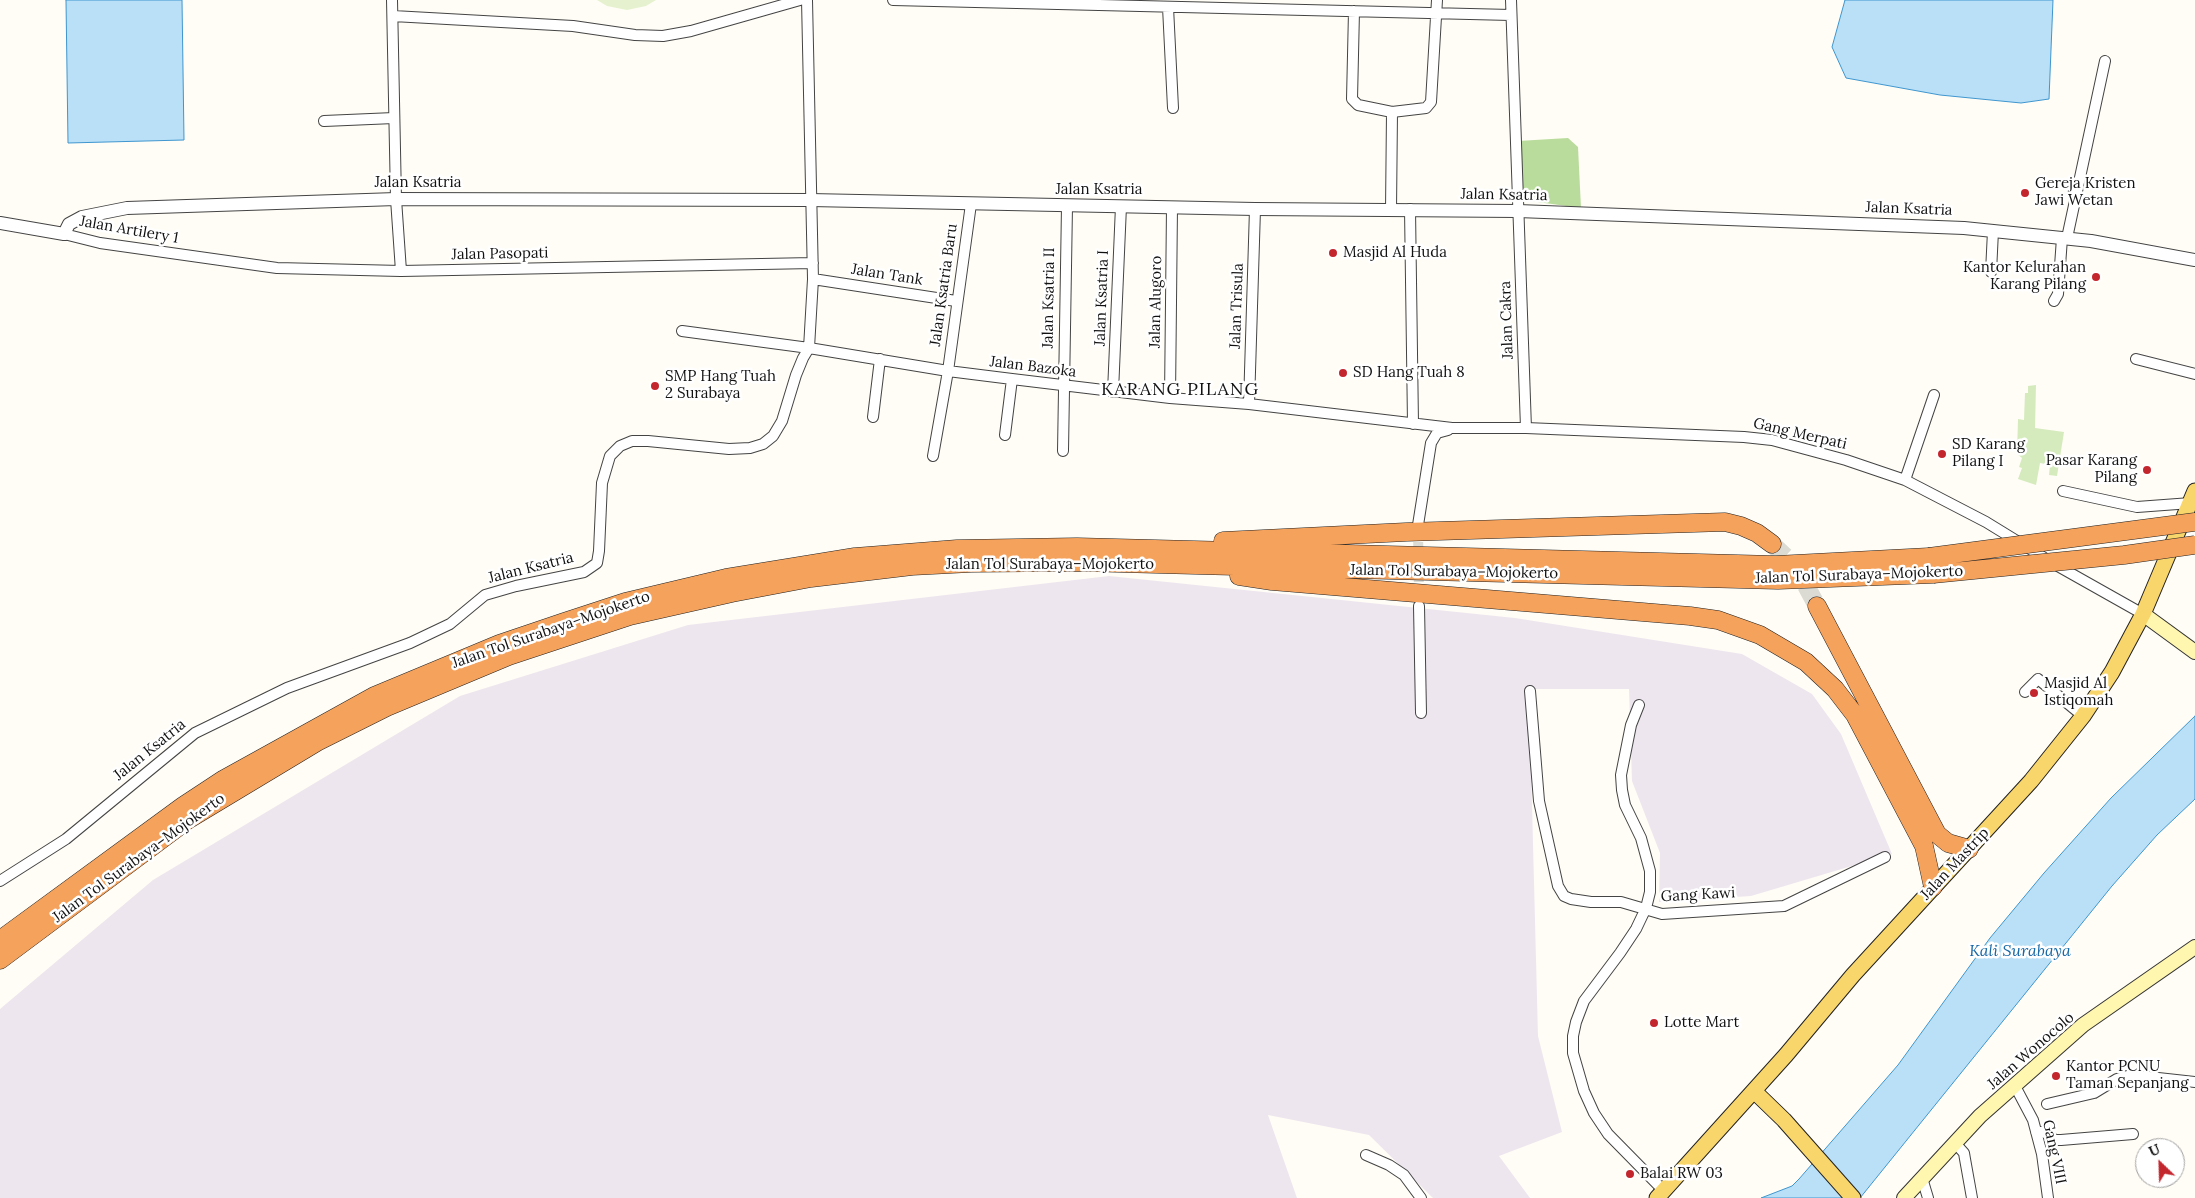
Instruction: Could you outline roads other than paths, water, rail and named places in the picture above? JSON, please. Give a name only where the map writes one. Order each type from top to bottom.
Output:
[{"type":"highway","points":[[1120,549],[1204,542],[1396,533],[1725,522],[1757,533],[1772,544]]},
{"type":"highway","name":"Jalan Tol Surabaya–Mojokerto","points":[[0,940],[186,812],[374,696],[499,644],[625,602],[726,578],[855,557],[957,549],[1120,549],[1776,565],[1929,557],[2195,522]]},
{"type":"highway","name":"Jalan Tol Surabaya–Mojokerto","points":[[228,785],[396,703],[508,656],[630,616],[732,592],[811,578],[912,566],[1079,562],[1778,580],[1933,574],[2124,555],[2195,545]]},
{"type":"highway","points":[[1153,564],[1272,581],[1690,616],[1718,620],[1760,635],[1806,662],[1835,689],[1855,714],[1924,846],[1933,887]]},
{"type":"highway","points":[[1817,606],[1937,834],[1948,843],[1969,849]]},
{"type":"highway","name":"Jalan Tol Surabaya–Mojokerto","points":[[0,960],[186,812]]},
{"type":"main road","name":"Jalan Mastrip","points":[[1660,1194],[1754,1091],[1853,975],[2031,781],[2083,716],[2112,672],[2143,614],[2193,497]]},
{"type":"main road","points":[[2143,614],[2195,652]]},
{"type":"main road","name":"Jalan Wonocolo","points":[[1904,1198],[1980,1116],[2083,1025],[2195,947]]},
{"type":"main road","points":[[1754,1091],[1784,1120],[1853,1198]]},
{"type":"street","points":[[392,0],[396,198],[401,272]]},
{"type":"street","points":[[393,16],[573,26],[635,35],[663,36],[691,31],[800,0]]},
{"type":"street","points":[[807,0],[810,200]]},
{"type":"street","points":[[893,0],[1084,2],[1511,15]]},
{"type":"street","points":[[1354,11],[1352,99],[1358,105],[1392,112],[1426,108],[1432,102],[1437,0]]},
{"type":"street","name":"Jalan Cakra","points":[[1511,0],[1526,428]]},
{"type":"street","points":[[1168,6],[1173,108]]},
{"type":"street","points":[[2054,301],[2058,294],[2064,238],[2105,61]]},
{"type":"street","points":[[1391,210],[1392,112]]},
{"type":"street","points":[[324,121],[394,118]]},
{"type":"street","name":"Jalan Ksatria","points":[[64,234],[70,224],[82,216],[127,208],[396,198],[810,200],[1255,209],[1518,211],[1964,228],[2064,238],[2195,260]]},
{"type":"street","name":"Jalan Ksatria","points":[[0,881],[66,839],[195,733],[287,688],[410,643],[450,624],[485,595],[516,586],[584,572],[597,563],[602,483],[610,456],[620,446],[632,441],[648,440],[729,449],[750,448],[763,444],[773,436],[782,422],[796,374],[809,348],[813,279],[810,200]]},
{"type":"street","name":"Jalan Ksatria Baru","points":[[933,456],[948,371],[956,301],[971,204]]},
{"type":"street","name":"Jalan Ksatria II","points":[[1062,451],[1066,206]]},
{"type":"street","name":"Jalan Ksatria I","points":[[1113,392],[1121,206]]},
{"type":"street","name":"Jalan Alugoro","points":[[1170,398],[1172,207]]},
{"type":"street","name":"Jalan Trisula","points":[[1248,404],[1255,209]]},
{"type":"street","points":[[1410,210],[1413,424]]},
{"type":"street","points":[[0,223],[64,234]]},
{"type":"street","points":[[1990,272],[1993,231]]},
{"type":"street","name":"Jalan Artilery 1","points":[[64,234],[100,242],[188,256]]},
{"type":"street","name":"Jalan Pasopati","points":[[188,256],[277,268],[401,272],[812,263]]},
{"type":"street","name":"Jalan Tank","points":[[813,279],[956,301]]},
{"type":"street","name":"Jalan Bazoka","points":[[682,331],[809,348],[948,371],[1113,392],[1248,404],[1413,424]]},
{"type":"street","points":[[873,416],[880,359]]},
{"type":"street","points":[[2136,359],[2195,374]]},
{"type":"street","points":[[1005,435],[1012,379]]},
{"type":"street","points":[[1906,480],[1934,395]]},
{"type":"street","name":"Gang Merpati","points":[[1413,424],[1452,428],[1526,428],[1744,437],[1772,440],[1846,460],[1906,480],[1986,522],[2056,565],[2143,614]]},
{"type":"street","points":[[1418,525],[1431,443],[1438,433],[1452,428]]},
{"type":"street","points":[[2063,491],[2137,507],[2193,497]]},
{"type":"street","points":[[1419,606],[1421,713]]},
{"type":"street","points":[[2025,692],[2038,679],[2083,716]]},
{"type":"street","name":"Gang Kawi","points":[[1530,690],[1538,801],[1561,893],[1570,899],[1621,902],[1662,914],[1784,906],[1885,858]]},
{"type":"street","points":[[1639,705],[1630,725],[1621,775],[1625,805],[1640,838],[1650,871],[1650,892],[1646,908],[1620,953],[1584,1001],[1572,1036],[1573,1053],[1584,1092],[1594,1114],[1608,1134],[1660,1194]]},
{"type":"street","points":[[2047,1104],[2094,1093],[2116,1080],[2131,1075],[2195,1082]]},
{"type":"street","name":"Gang VIII","points":[[2014,1086],[2030,1112],[2036,1132],[2048,1198]]},
{"type":"street","points":[[2036,1132],[2044,1132],[2055,1140],[2134,1134]]},
{"type":"street","points":[[1955,1142],[1964,1153],[1966,1159],[1972,1198]]},
{"type":"street","points":[[1366,1155],[1389,1165],[1404,1176],[1421,1198]]},
{"type":"street","points":[[1922,1178],[1928,1198]]},
{"type":"water","points":[[66,0],[182,0],[184,140],[68,143]]},
{"type":"water","points":[[1845,0],[2053,0],[2049,99],[2021,103],[1940,95],[1846,78],[1832,47]]},
{"type":"water","name":"Kali Surabaya","points":[[2195,716],[2195,799],[2157,835],[2112,886],[1860,1198],[1761,1198],[1792,1186],[1799,1179],[1898,1065],[1990,938],[2044,873],[2111,798]]},
{"type":"tunnel","points":[[1418,527],[1419,597]]},
{"type":"tunnel","points":[[1772,544],[1787,558],[1803,580],[1817,606]]},
{"type":"place","name":"Gereja Kristen Jawi Wetan","points":[[2025,193]]},
{"type":"place","name":"Masjid Al Huda","points":[[1333,253]]},
{"type":"place","name":"Kantor Kelurahan Karang Pilang","points":[[2096,277]]},
{"type":"place","name":"SD Hang Tuah 8","points":[[1343,373]]},
{"type":"place","name":"SMP Hang Tuah 2 Surabaya","points":[[655,386]]},
{"type":"place","name":"SD Karang Pilang I","points":[[1942,454]]},
{"type":"place","name":"Pasar Karang Pilang","points":[[2147,470]]},
{"type":"place","name":"Masjid Al Istiqomah","points":[[2034,693]]},
{"type":"place","name":"Lotte Mart","points":[[1654,1023]]},
{"type":"place","name":"Kantor PCNU Taman Sepanjang","points":[[2056,1076]]},
{"type":"place","name":"Balai RW 03","points":[[1630,1174]]},
{"type":"district","name":"KARANG PILANG","points":[[1180,390]]}]
